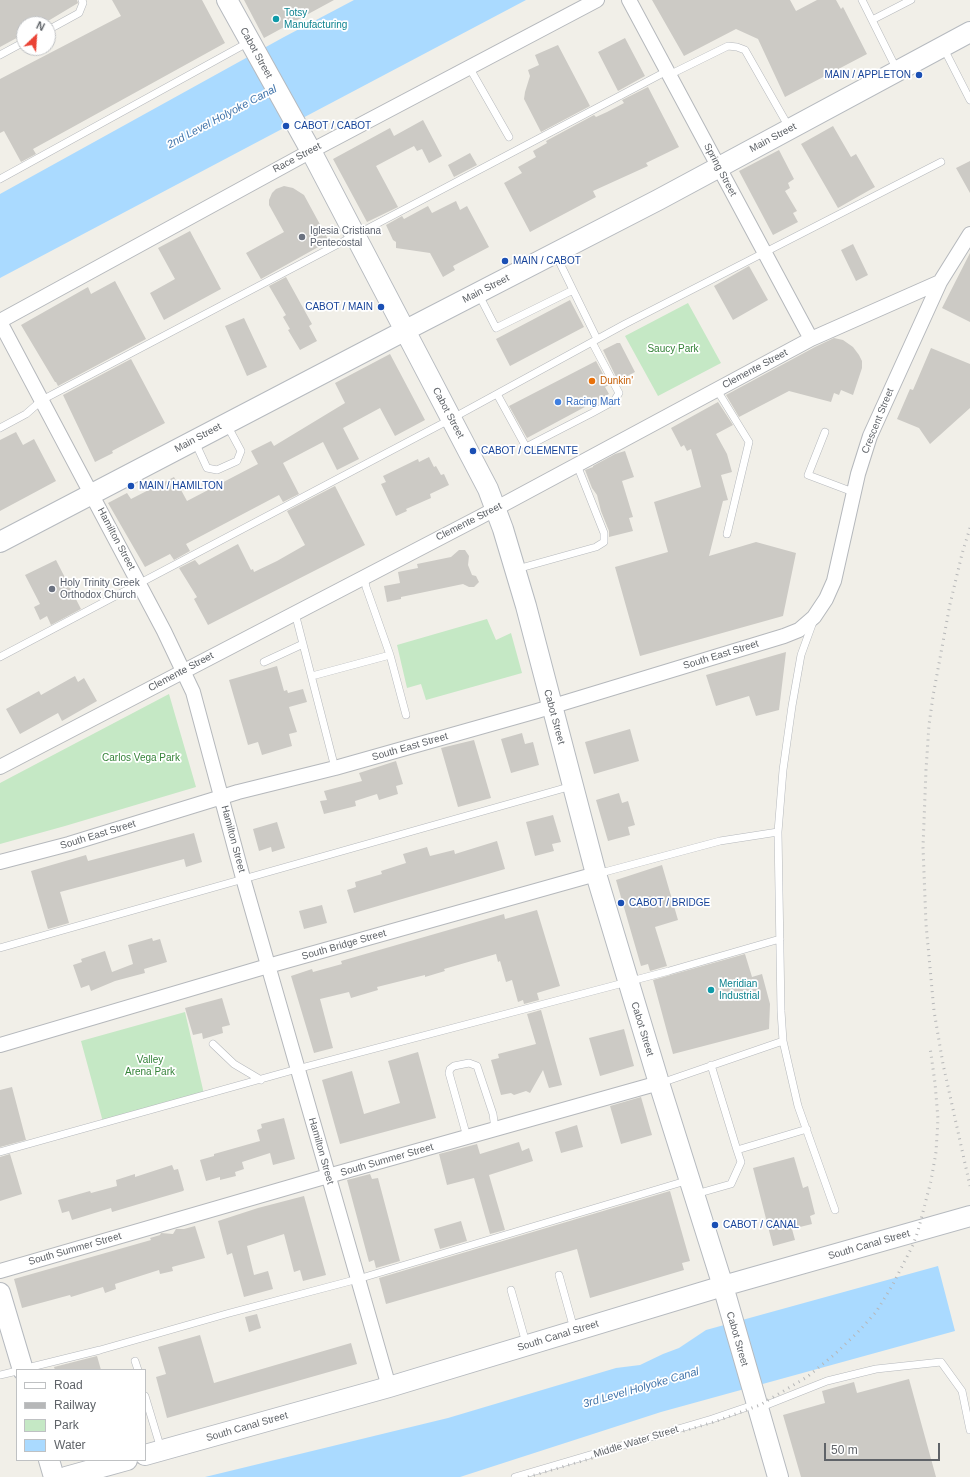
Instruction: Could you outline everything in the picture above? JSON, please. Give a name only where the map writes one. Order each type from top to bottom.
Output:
[{"type":"main road","name":"Cabot Street","points":[[227,0],[309,146],[404,331],[488,489],[515,569],[596,874],[725,1296],[778,1477]]},
{"type":"main road","name":"Main Street","points":[[0,542],[719,168],[970,32]]},
{"type":"main road","name":"South Canal Street","points":[[153,1453],[389,1387],[575,1331],[725,1296],[970,1216]]},
{"type":"main road","points":[[0,1293],[20,1369]]},
{"type":"main road","points":[[49,1461],[54,1477]]},
{"type":"main road","points":[[66,1477],[123,1461]]},
{"type":"street","name":"Race Street","points":[[0,321],[309,146],[469,67],[597,0]]},
{"type":"street","name":"Spring Street","points":[[629,0],[811,339]]},
{"type":"street","name":"Crescent Street","points":[[814,617],[826,599],[834,581],[854,492],[870,436],[940,282],[970,234]]},
{"type":"street","name":"Clemente Street","points":[[0,767],[495,509],[811,339],[940,282]]},
{"type":"street","name":"Hamilton Street","points":[[0,321],[164,631],[193,692],[243,878],[389,1387]]},
{"type":"street","name":"South East Street","points":[[0,862],[69,844],[245,790],[335,768],[551,706],[784,636],[799,630],[814,617]]},
{"type":"street","name":"South Bridge Street","points":[[0,1045],[268,966],[596,874]]},
{"type":"street","name":"South Summer Street","points":[[0,1271],[328,1176],[659,1083]]},
{"type":"lane","points":[[56,26],[79,13],[82,0]]},
{"type":"lane","points":[[862,0],[897,71]]},
{"type":"lane","points":[[872,20],[912,0]]},
{"type":"lane","points":[[0,179],[251,44]]},
{"type":"lane","points":[[0,55],[16,46]]},
{"type":"lane","points":[[0,428],[26,414],[42,400],[668,73],[728,46],[738,47],[745,50],[790,129]]},
{"type":"lane","points":[[943,47],[970,100]]},
{"type":"lane","points":[[469,67],[509,137]]},
{"type":"lane","points":[[0,657],[451,419],[594,341],[941,162]]},
{"type":"lane","points":[[497,394],[526,447],[614,401],[619,392],[594,341],[573,290],[555,253]]},
{"type":"lane","points":[[478,293],[496,328],[573,290]]},
{"type":"lane","points":[[717,390],[749,442],[727,534]]},
{"type":"lane","points":[[194,440],[207,468],[217,470],[237,460],[241,451],[226,424]]},
{"type":"lane","points":[[825,432],[808,475],[854,492]]},
{"type":"lane","points":[[515,569],[596,547],[604,542],[604,533],[577,465]]},
{"type":"lane","points":[[364,577],[390,655],[406,715]]},
{"type":"lane","points":[[295,613],[335,768]]},
{"type":"lane","points":[[814,617],[801,655],[783,770],[778,832],[781,1011],[783,1040],[798,1106],[835,1210]]},
{"type":"lane","points":[[264,662],[303,644]]},
{"type":"lane","points":[[312,676],[390,655]]},
{"type":"lane","points":[[0,948],[572,786]]},
{"type":"lane","name":"South Bridge Street","points":[[596,874],[720,840],[778,832]]},
{"type":"lane","points":[[0,1152],[297,1069],[669,971],[780,939]]},
{"type":"lane","points":[[659,1083],[783,1040]]},
{"type":"lane","points":[[213,1044],[234,1064],[261,1080]]},
{"type":"lane","points":[[467,1137],[449,1073],[450,1069],[454,1066],[469,1063],[477,1066],[493,1114],[495,1129]]},
{"type":"lane","points":[[24,1369],[100,1350],[226,1314],[692,1187],[731,1184],[741,1162],[711,1065]]},
{"type":"lane","points":[[737,1150],[807,1130]]},
{"type":"lane","points":[[559,1275],[575,1331]]},
{"type":"lane","points":[[511,1290],[526,1346]]},
{"type":"lane","points":[[135,1361],[138,1369]]},
{"type":"lane","name":"Middle Water Street","points":[[515,1477],[705,1421],[756,1402],[876,1368],[941,1362],[962,1391],[970,1430]]},
{"type":"lane","points":[[0,1375],[16,1371]]},
{"type":"lane","points":[[146,1403],[153,1453]]},
{"type":"green space","name":"Saucy Park","points":[[688,303],[721,363],[658,396],[625,336]]},
{"type":"green space","points":[[487,619],[496,640],[511,633],[522,673],[426,700],[421,684],[407,688],[397,645]]},
{"type":"green space","name":"Carlos Vega Park","points":[[169,694],[196,787],[0,844],[0,783]]},
{"type":"green space","name":"Valley Arena Park","points":[[185,1012],[204,1094],[103,1122],[81,1041]]},
{"type":"water","name":"2nd Level Holyoke Canal","points":[[354,0],[526,0],[0,278],[0,194]]},
{"type":"water","name":"3rd Level Holyoke Canal","points":[[938,1266],[955,1331],[661,1412],[460,1477],[205,1477],[448,1418],[616,1368],[640,1365],[679,1348],[706,1330]]},
{"type":"building","points":[[0,0],[77,0],[78,3],[56,16],[16,16],[16,38],[0,47]]},
{"type":"building","points":[[112,0],[202,0],[225,43],[33,149],[36,154],[21,162],[4,131],[0,133],[0,79],[44,56],[56,56],[56,50],[121,16]]},
{"type":"building","name":"Totsy Manufacturing","points":[[244,0],[334,0],[264,38]]},
{"type":"building","points":[[652,0],[790,0],[796,11],[817,0],[836,0],[841,9],[843,7],[867,54],[785,97],[758,39],[736,29],[684,56]]},
{"type":"building","points":[[625,38],[645,76],[618,91],[598,52]]},
{"type":"building","points":[[558,45],[590,106],[541,132],[524,99],[530,76],[528,70],[539,65],[535,55]]},
{"type":"building","points":[[648,87],[679,147],[646,163],[648,166],[593,191],[596,197],[530,232],[504,183],[522,173],[518,167],[536,157],[533,151],[547,143],[546,141],[594,115],[596,117],[624,103],[622,100]]},
{"type":"building","points":[[423,120],[442,156],[429,163],[422,149],[417,151],[414,146],[376,166],[398,207],[367,222],[333,159],[390,128],[394,136]]},
{"type":"building","points":[[833,126],[851,157],[856,154],[875,187],[838,208],[801,144]]},
{"type":"building","points":[[779,150],[794,179],[788,183],[790,188],[785,191],[797,211],[793,213],[798,222],[773,235],[739,171]]},
{"type":"building","points":[[470,153],[477,165],[454,177],[448,165]]},
{"type":"building","points":[[970,161],[970,193],[956,168]]},
{"type":"building","name":"Iglesia Cristiana Pentecostal","points":[[284,186],[293,188],[304,195],[329,241],[261,279],[246,253],[284,232],[269,205],[269,200],[272,193],[276,189]]},
{"type":"building","points":[[456,201],[460,210],[467,206],[489,247],[453,266],[455,270],[443,277],[430,253],[396,248],[396,242],[393,240],[386,225],[402,216],[404,219],[428,206],[432,213]]},
{"type":"building","points":[[190,231],[221,289],[164,320],[150,293],[175,279],[158,248]]},
{"type":"building","points":[[853,244],[868,275],[856,281],[841,250]]},
{"type":"building","points":[[970,253],[970,322],[942,308]]},
{"type":"building","points":[[749,266],[768,300],[733,320],[714,286]]},
{"type":"building","points":[[286,277],[312,324],[309,326],[317,341],[300,350],[288,330],[290,329],[283,317],[286,315],[269,286]]},
{"type":"building","points":[[115,281],[146,339],[58,386],[21,325],[88,287],[91,294]]},
{"type":"building","points":[[570,300],[584,327],[510,366],[496,339]]},
{"type":"building","points":[[244,318],[267,367],[247,376],[225,326]]},
{"type":"building","points":[[834,338],[843,340],[853,347],[862,361],[862,368],[853,395],[841,390],[839,395],[834,393],[831,402],[789,391],[739,417],[726,395]]},
{"type":"building","points":[[620,343],[635,372],[618,381],[603,350]]},
{"type":"building","points":[[931,348],[970,364],[970,408],[930,444],[919,428],[897,419],[910,389],[913,390]]},
{"type":"building","points":[[390,354],[425,420],[395,436],[380,408],[343,428],[359,459],[337,470],[323,442],[283,463],[299,494],[283,502],[279,495],[186,544],[190,551],[174,560],[170,554],[145,567],[108,503],[127,493],[131,499],[174,477],[187,501],[258,464],[251,451],[271,441],[274,446],[345,403],[335,383]]},
{"type":"building","points":[[131,359],[165,423],[112,451],[113,453],[95,462],[63,395]]},
{"type":"building","points":[[596,361],[609,385],[605,387],[609,394],[527,438],[509,406]]},
{"type":"building","points":[[718,402],[733,425],[716,434],[727,454],[732,472],[721,475],[728,500],[723,501],[709,556],[756,542],[796,553],[783,616],[640,656],[615,567],[668,552],[654,502],[701,487],[691,449],[687,451],[684,445],[681,447],[671,428]]},
{"type":"building","points":[[16,432],[23,445],[34,439],[56,481],[0,511],[0,440]]},
{"type":"building","points":[[625,451],[634,477],[622,481],[633,517],[629,518],[633,531],[609,537],[609,531],[601,511],[597,495],[592,488],[585,470],[615,454]]},
{"type":"building","points":[[429,457],[434,467],[436,466],[441,475],[444,474],[449,485],[430,494],[431,498],[406,509],[407,511],[396,516],[381,484],[386,482],[383,476],[418,459],[419,462]]},
{"type":"building","points":[[335,486],[365,545],[208,625],[194,599],[197,597],[179,568],[195,560],[199,565],[238,544],[251,570],[253,569],[254,572],[277,561],[305,545],[287,511]]},
{"type":"building","points":[[459,550],[465,550],[469,556],[468,565],[472,575],[476,576],[479,582],[474,587],[469,587],[463,584],[401,597],[401,599],[387,602],[384,586],[400,583],[398,572],[418,568],[417,564],[451,557]]},
{"type":"building","name":"Holy Trinity Greek Orthodox Church","points":[[56,560],[81,609],[51,625],[47,616],[40,620],[34,607],[40,604],[25,575]]},
{"type":"building","points":[[786,652],[779,710],[756,716],[749,696],[716,706],[706,675]]},
{"type":"building","points":[[277,666],[284,691],[287,690],[288,693],[303,689],[307,702],[289,707],[297,732],[289,734],[292,746],[262,755],[258,742],[248,745],[229,680]]},
{"type":"building","points":[[75,676],[78,682],[84,678],[97,701],[62,721],[58,713],[20,734],[6,709],[39,691],[41,695]]},
{"type":"building","points":[[630,729],[639,761],[594,774],[585,742]]},
{"type":"building","points":[[522,733],[525,744],[533,742],[539,765],[511,773],[501,739]]},
{"type":"building","points":[[474,740],[491,798],[458,807],[441,748]]},
{"type":"building","points":[[396,761],[403,784],[396,786],[398,794],[379,800],[377,794],[355,801],[356,806],[324,814],[320,801],[327,800],[324,791],[362,781],[359,773]]},
{"type":"building","points":[[619,793],[622,803],[628,801],[635,825],[628,827],[630,835],[608,841],[596,800]]},
{"type":"building","points":[[553,815],[561,842],[552,844],[554,851],[535,856],[526,822]]},
{"type":"building","points":[[277,822],[285,848],[272,852],[271,847],[259,851],[253,829]]},
{"type":"building","points":[[194,833],[202,862],[186,867],[184,859],[60,892],[69,923],[48,929],[31,871],[86,855],[88,861]]},
{"type":"building","points":[[497,841],[505,869],[354,913],[347,890],[356,887],[355,882],[382,874],[381,871],[406,863],[403,854],[427,847],[430,856],[454,850],[455,854]]},
{"type":"building","points":[[662,865],[678,920],[655,927],[667,966],[650,971],[648,964],[641,966],[616,880]]},
{"type":"building","points":[[322,905],[327,923],[304,929],[299,911]]},
{"type":"building","points":[[537,910],[560,986],[537,993],[539,1000],[524,1004],[523,1000],[518,1002],[512,980],[506,982],[500,961],[498,962],[496,954],[444,969],[445,971],[425,977],[425,975],[377,987],[378,990],[351,998],[349,992],[320,999],[333,1048],[314,1053],[291,976],[312,969],[313,972],[342,964],[341,961],[504,914],[505,919]]},
{"type":"building","points":[[152,938],[153,941],[160,939],[167,962],[144,969],[145,973],[115,981],[91,991],[89,985],[81,988],[73,965],[82,962],[81,959],[105,951],[112,972],[133,964],[128,945]]},
{"type":"building","name":"Meridian Industrial","points":[[745,954],[752,977],[762,974],[770,1004],[769,1029],[673,1054],[653,980]]},
{"type":"building","points":[[222,998],[230,1025],[222,1027],[223,1033],[203,1039],[202,1033],[193,1035],[185,1008]]},
{"type":"building","points":[[541,1010],[562,1085],[549,1088],[543,1070],[530,1093],[526,1091],[514,1095],[511,1093],[501,1095],[491,1060],[499,1058],[498,1054],[536,1044],[527,1014]]},
{"type":"building","points":[[624,1029],[634,1066],[600,1076],[589,1038]]},
{"type":"building","points":[[418,1052],[436,1118],[340,1144],[322,1080],[352,1071],[364,1114],[400,1103],[388,1061]]},
{"type":"building","points":[[12,1087],[26,1140],[0,1147],[0,1090]]},
{"type":"building","points":[[641,1097],[652,1135],[621,1144],[610,1106]]},
{"type":"building","points":[[284,1118],[295,1159],[273,1165],[270,1153],[242,1162],[244,1169],[235,1172],[236,1176],[220,1180],[220,1177],[206,1181],[200,1160],[214,1156],[214,1154],[260,1141],[257,1130],[262,1128],[261,1124]]},
{"type":"building","points":[[577,1125],[583,1147],[561,1153],[555,1132]]},
{"type":"building","points":[[519,1142],[522,1151],[529,1148],[533,1161],[489,1175],[505,1230],[490,1234],[474,1178],[447,1185],[439,1154],[477,1144],[480,1154]]},
{"type":"building","points":[[10,1154],[22,1194],[0,1201],[0,1157]]},
{"type":"building","points":[[794,1157],[803,1188],[808,1186],[815,1214],[810,1216],[812,1224],[792,1229],[795,1240],[773,1246],[753,1168]]},
{"type":"building","points":[[172,1165],[174,1170],[178,1169],[183,1191],[112,1212],[111,1208],[72,1220],[69,1211],[62,1213],[58,1200],[90,1191],[91,1193],[117,1186],[116,1180],[135,1174],[135,1177]]},
{"type":"building","points":[[370,1174],[372,1179],[378,1178],[400,1261],[376,1268],[374,1260],[369,1262],[347,1180]]},
{"type":"building","points":[[670,1191],[690,1261],[682,1263],[684,1270],[590,1298],[577,1249],[386,1304],[379,1278]]},
{"type":"building","points":[[304,1196],[326,1275],[303,1281],[300,1270],[294,1272],[284,1234],[247,1246],[254,1275],[268,1271],[273,1289],[244,1297],[232,1253],[227,1255],[218,1221],[258,1208]]},
{"type":"building","points":[[461,1221],[467,1241],[440,1249],[434,1229]]},
{"type":"building","points":[[195,1226],[205,1258],[172,1267],[173,1271],[160,1274],[159,1270],[115,1284],[116,1289],[105,1293],[103,1287],[71,1297],[70,1295],[22,1308],[14,1279],[151,1240],[150,1238],[160,1235],[161,1233],[173,1234],[176,1229],[184,1229]]},
{"type":"building","points":[[257,1314],[261,1328],[249,1332],[245,1317]]},
{"type":"building","points":[[200,1335],[214,1383],[351,1343],[357,1364],[167,1418],[156,1377],[166,1374],[158,1347]]},
{"type":"building","points":[[97,1356],[101,1369],[55,1369],[54,1367]]},
{"type":"building","points":[[909,1379],[936,1477],[801,1477],[783,1415],[825,1403],[822,1391],[854,1382],[857,1393]]},
{"type":"railway","points":[[970,528],[950,604],[933,696],[929,725],[926,770],[923,847],[926,924],[934,1011],[943,1064],[970,1186]]},
{"type":"railway","points":[[528,1477],[714,1422],[760,1405],[807,1377],[835,1354],[858,1332],[876,1312],[892,1286],[913,1245],[931,1181],[936,1152],[938,1119],[930,1047]]},
{"type":"place","name":"Totsy Manufacturing","points":[[276,19]]},
{"type":"place","name":"MAIN / APPLETON","points":[[919,75]]},
{"type":"place","name":"CABOT / CABOT","points":[[286,126]]},
{"type":"place","name":"Iglesia Cristiana Pentecostal","points":[[302,237]]},
{"type":"place","name":"MAIN / CABOT","points":[[505,261]]},
{"type":"place","name":"CABOT / MAIN","points":[[381,307]]},
{"type":"place","name":"Dunkin'","points":[[592,381]]},
{"type":"place","name":"Racing Mart","points":[[558,402]]},
{"type":"place","name":"CABOT / CLEMENTE","points":[[473,451]]},
{"type":"place","name":"MAIN / HAMILTON","points":[[131,486]]},
{"type":"place","name":"Holy Trinity Greek Orthodox Church","points":[[52,589]]},
{"type":"place","name":"CABOT / BRIDGE","points":[[621,903]]},
{"type":"place","name":"Meridian Industrial","points":[[711,990]]},
{"type":"place","name":"CABOT / CANAL","points":[[715,1225]]}]
